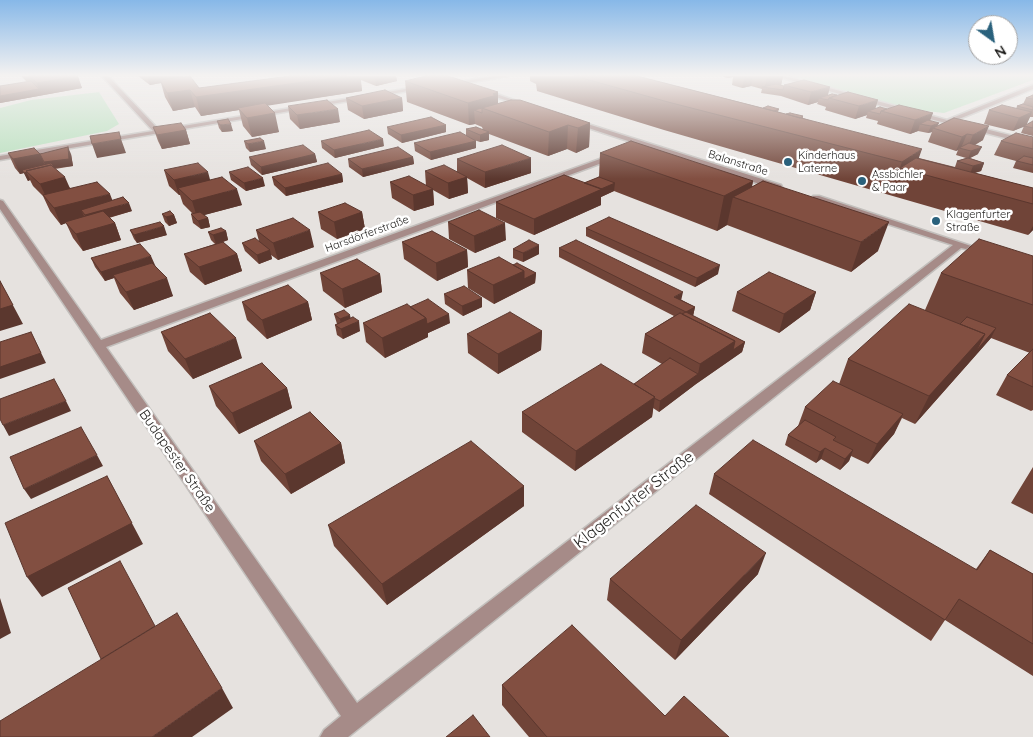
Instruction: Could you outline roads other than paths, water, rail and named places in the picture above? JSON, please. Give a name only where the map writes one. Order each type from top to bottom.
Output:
[{"type":"street","points":[[138,110],[157,131]]},
{"type":"street","points":[[0,158],[286,110]]},
{"type":"street","points":[[905,110],[1033,143]]},
{"type":"street","points":[[947,122],[976,110]]},
{"type":"street","name":"Balanstraße","points":[[570,120],[791,191]]},
{"type":"street","name":"Harsdörferstraße","points":[[97,346],[645,145]]},
{"type":"street","points":[[802,194],[978,249]]},
{"type":"street","name":"Budapester Straße","points":[[0,203],[355,718]]},
{"type":"street","name":"Klagenfurter Straße","points":[[331,737],[960,244]]},
{"type":"place","name":"Kinderhaus Laterne","points":[[788,162]]},
{"type":"place","name":"Assbichler & Paar","points":[[862,181]]},
{"type":"place","name":"Klagenfurter Straße","points":[[936,221]]}]
